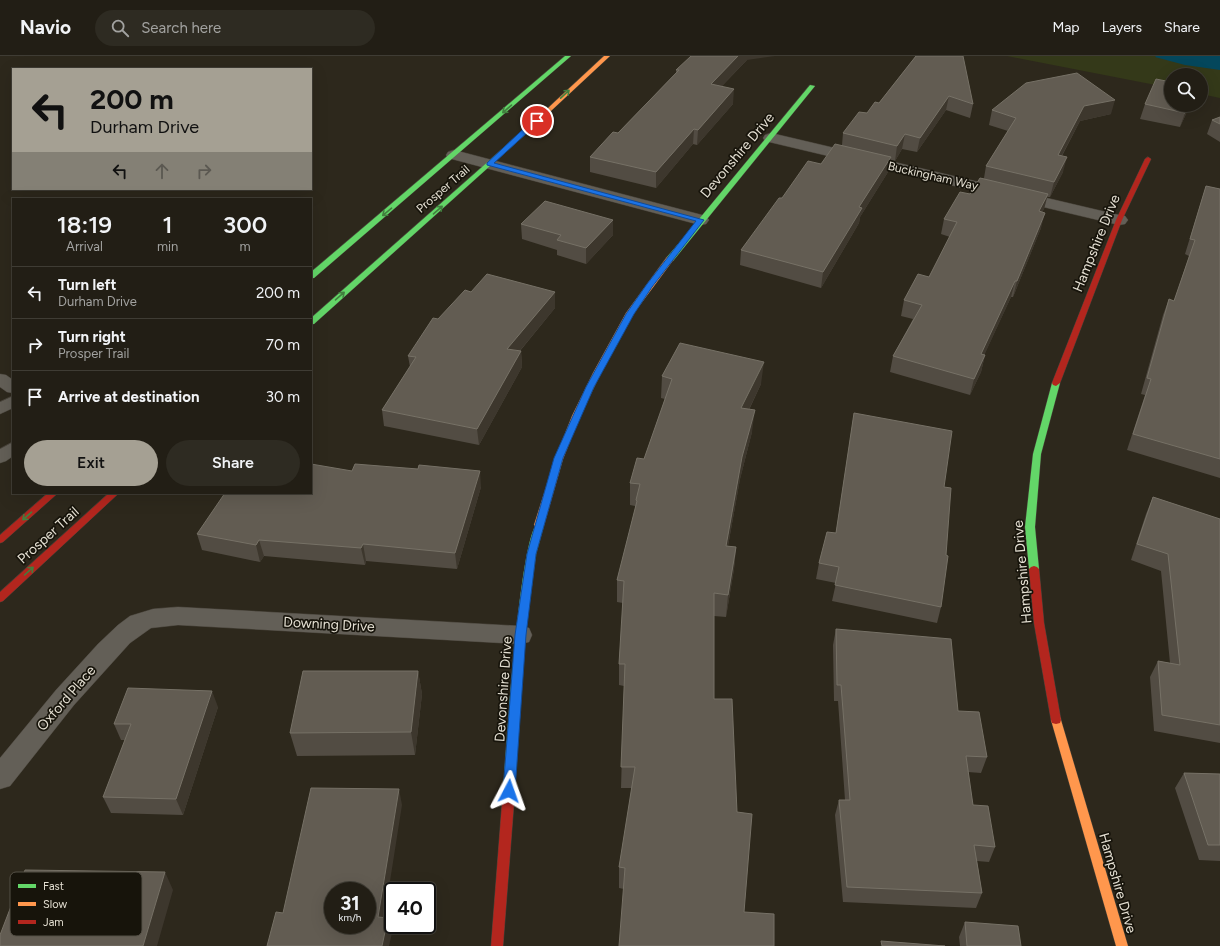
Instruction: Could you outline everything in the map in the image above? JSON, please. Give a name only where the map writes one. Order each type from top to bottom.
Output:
[{"type":"street","name":"Prosper Trail","points":[[312,275],[568,56]]},
{"type":"street","name":"Prosper Trail","points":[[312,321],[490,164],[607,56]]},
{"type":"street","name":"Devonshire Drive","points":[[497,946],[520,635],[533,547],[558,458],[597,373],[630,314],[650,285],[700,220],[771,138],[812,86]]},
{"type":"street","name":"Buckingham Way","points":[[771,138],[1119,220]]},
{"type":"street","points":[[454,155],[700,220]]},
{"type":"street","name":"Hampshire Drive","points":[[1122,946],[1055,716],[1039,623],[1030,527],[1037,454],[1055,386],[1119,220],[1148,159]]},
{"type":"street","name":"Prosper Trail","points":[[0,540],[53,494]]},
{"type":"street","name":"Prosper Trail","points":[[0,598],[114,494]]},
{"type":"street","name":"Downing Drive","points":[[138,623],[178,616],[520,635]]},
{"type":"street","name":"Oxford Place","points":[[0,778],[47,718],[98,660],[138,623]]},
{"type":"lane","points":[[0,380],[12,387]]},
{"type":"lane","points":[[0,410],[12,402]]},
{"type":"lane","points":[[0,457],[12,449]]},
{"type":"green space","points":[[1007,56],[1220,56],[1220,98],[1208,95],[1208,68],[1164,68],[1164,87]]},
{"type":"water","points":[[1220,56],[1220,70],[1185,65],[1155,57]]},
{"type":"building","points":[[691,56],[738,56],[711,84],[734,89],[698,130],[694,129],[656,172],[590,157],[613,132],[618,133],[679,70],[676,70]]},
{"type":"building","points":[[916,56],[963,56],[973,104],[949,96],[920,138],[905,134],[897,146],[843,133],[859,112],[867,113],[875,102],[879,103]]},
{"type":"building","points":[[1077,73],[1115,100],[1084,106],[1058,155],[1067,157],[1054,182],[986,166],[1016,118],[992,110],[1026,83]]},
{"type":"building","points":[[1156,79],[1164,81],[1164,108],[1145,104]]},
{"type":"building","points":[[1220,117],[1220,124],[1212,120]]},
{"type":"building","points":[[835,144],[891,157],[859,207],[862,208],[823,272],[741,250],[779,198],[782,198],[808,161],[821,164]]},
{"type":"building","points":[[980,178],[1048,194],[1039,211],[1045,213],[1017,281],[1015,281],[981,354],[985,355],[974,379],[893,356],[922,305],[904,300],[918,274],[929,277],[957,222],[944,219],[960,192],[970,194]]},
{"type":"building","points":[[1206,186],[1220,189],[1220,459],[1133,434],[1151,379],[1147,378],[1169,299],[1174,301],[1195,240],[1190,239]]},
{"type":"building","points":[[545,201],[613,220],[586,248],[557,240],[561,235],[521,224]]},
{"type":"building","points":[[487,274],[555,292],[507,349],[521,351],[477,429],[382,410],[416,357],[408,356],[433,318],[438,319],[465,290],[471,292]]},
{"type":"building","points":[[680,343],[764,362],[741,408],[755,410],[742,457],[726,546],[736,547],[728,595],[714,593],[714,699],[732,699],[737,812],[752,814],[744,912],[774,914],[774,946],[619,946],[625,868],[619,867],[635,767],[621,767],[625,664],[619,664],[624,581],[617,580],[640,484],[630,483],[637,458],[644,459],[672,379],[662,376]]},
{"type":"building","points":[[854,413],[952,431],[944,487],[951,488],[946,555],[948,556],[941,607],[835,585],[839,567],[819,563],[827,532],[836,533]]},
{"type":"building","points":[[312,464],[352,471],[355,464],[418,469],[419,465],[480,471],[455,553],[363,544],[361,548],[259,540],[256,545],[197,534],[224,494],[312,494]]},
{"type":"building","points":[[1153,497],[1220,519],[1220,725],[1162,715],[1158,661],[1180,665],[1168,554],[1137,544]]},
{"type":"building","points":[[836,629],[951,639],[958,711],[979,712],[987,757],[966,756],[973,805],[988,806],[995,847],[974,845],[982,893],[847,887],[839,800],[850,800],[841,685],[837,685]]},
{"type":"building","points":[[303,671],[418,671],[411,732],[290,733]]},
{"type":"building","points":[[128,688],[212,691],[176,799],[103,797],[131,724],[114,724]]},
{"type":"building","points":[[1184,773],[1220,774],[1220,845],[1208,845]]},
{"type":"building","points":[[311,788],[399,789],[378,917],[384,918],[385,934],[382,946],[267,946],[276,912],[283,913]]},
{"type":"building","points":[[25,870],[165,872],[143,946],[0,946],[0,935],[10,909],[10,936],[142,936],[142,872],[24,872]]},
{"type":"building","points":[[965,922],[1018,926],[1021,946],[967,946]]},
{"type":"building","points":[[881,941],[945,946],[882,946]]},
{"type":"traffic: fast","points":[[312,275],[568,56]]},
{"type":"traffic: fast","points":[[670,259],[812,86]]},
{"type":"traffic: fast","points":[[312,321],[536,122]]},
{"type":"traffic: fast","points":[[1034,569],[1030,527],[1037,454],[1056,383]]},
{"type":"traffic: fast","points":[[508,803],[520,635],[531,554],[539,525]]},
{"type":"traffic: slow","points":[[536,122],[607,56]]},
{"type":"traffic: slow","points":[[539,525],[559,459],[576,416],[597,373],[630,313],[670,259]]},
{"type":"traffic: slow","points":[[1056,720],[1122,946]]},
{"type":"traffic: jam","points":[[1056,383],[1119,220],[1148,159]]},
{"type":"traffic: jam","points":[[0,540],[53,494]]},
{"type":"traffic: jam","points":[[0,598],[114,494]]},
{"type":"traffic: jam","points":[[1034,569],[1039,623],[1056,720]]},
{"type":"traffic: jam","points":[[497,946],[508,803]]},
{"type":"route","points":[[509,791],[520,635],[532,554],[558,458],[590,387],[630,314],[650,285],[700,220],[490,164],[537,121]]}]
